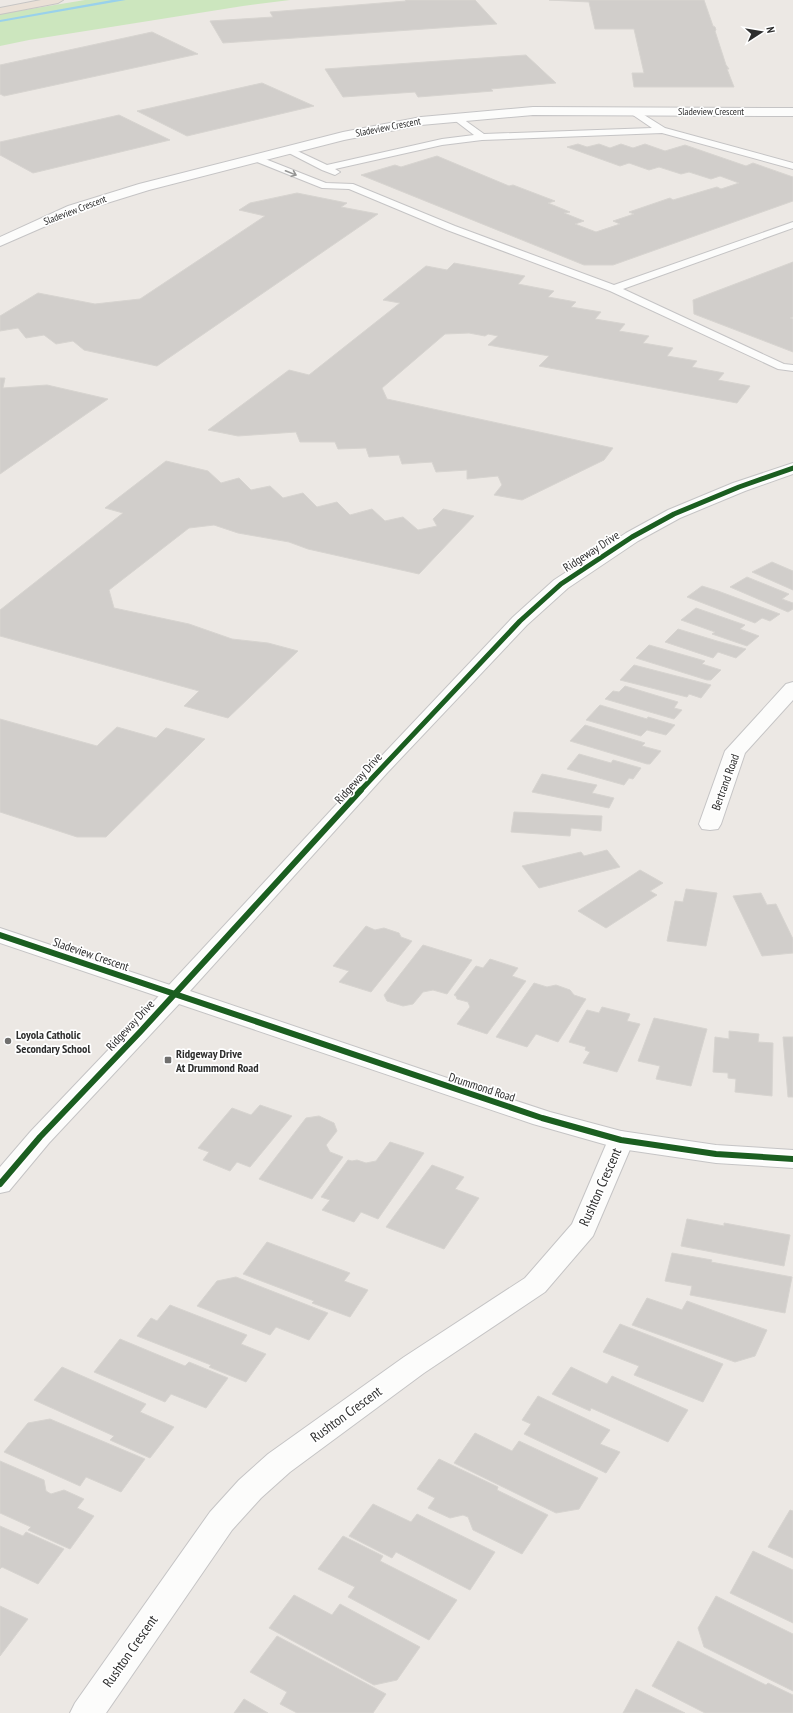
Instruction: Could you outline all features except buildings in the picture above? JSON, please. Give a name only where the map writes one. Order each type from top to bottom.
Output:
[{"type":"highway","points":[[0,11],[58,0]]},
{"type":"street","name":"Sladeview Crescent","points":[[0,242],[73,209],[103,199],[255,158],[382,128],[421,121],[532,111],[793,112]]},
{"type":"street","name":"Ridgeway Drive","points":[[0,1184],[40,1137],[140,1032],[439,706],[520,621],[561,584],[632,537],[674,514],[739,487],[793,468]]},
{"type":"street","name":"Bertrand Road","points":[[710,824],[735,751],[793,688]]},
{"type":"street","name":"Sladeview Crescent","points":[[0,935],[174,994]]},
{"type":"street","name":"Drummond Road","points":[[174,994],[459,1091],[542,1118],[621,1140],[716,1154],[793,1159]]},
{"type":"street","name":"Rushton Crescent","points":[[87,1713],[221,1521],[250,1489],[279,1463],[414,1365],[536,1285],[582,1229],[621,1140]]},
{"type":"lane","points":[[633,111],[662,130]]},
{"type":"lane","points":[[456,117],[482,137]]},
{"type":"lane","points":[[325,168],[442,142],[482,137],[662,130],[793,166]]},
{"type":"lane","points":[[288,150],[349,178],[350,186]]},
{"type":"lane","points":[[255,158],[325,186],[350,186],[451,228],[614,289],[782,367],[793,368]]},
{"type":"lane","points":[[614,289],[793,225]]},
{"type":"green space","points":[[85,0],[290,0],[243,6],[29,40],[0,46],[0,14]]},
{"type":"waterway","points":[[0,21],[92,4],[124,0]]},
{"type":"cycle path","points":[[0,1184],[40,1137],[140,1032],[380,769],[520,621],[561,584],[632,537],[674,514],[739,487],[793,468]]},
{"type":"cycle path","points":[[0,935],[542,1118],[621,1140],[716,1154],[793,1159]]},
{"type":"place","name":"Loyola Catholic Secondary School","points":[[8,1041]]},
{"type":"place","name":"Ridgeway Drive At Drummond Road","points":[[168,1060]]}]
